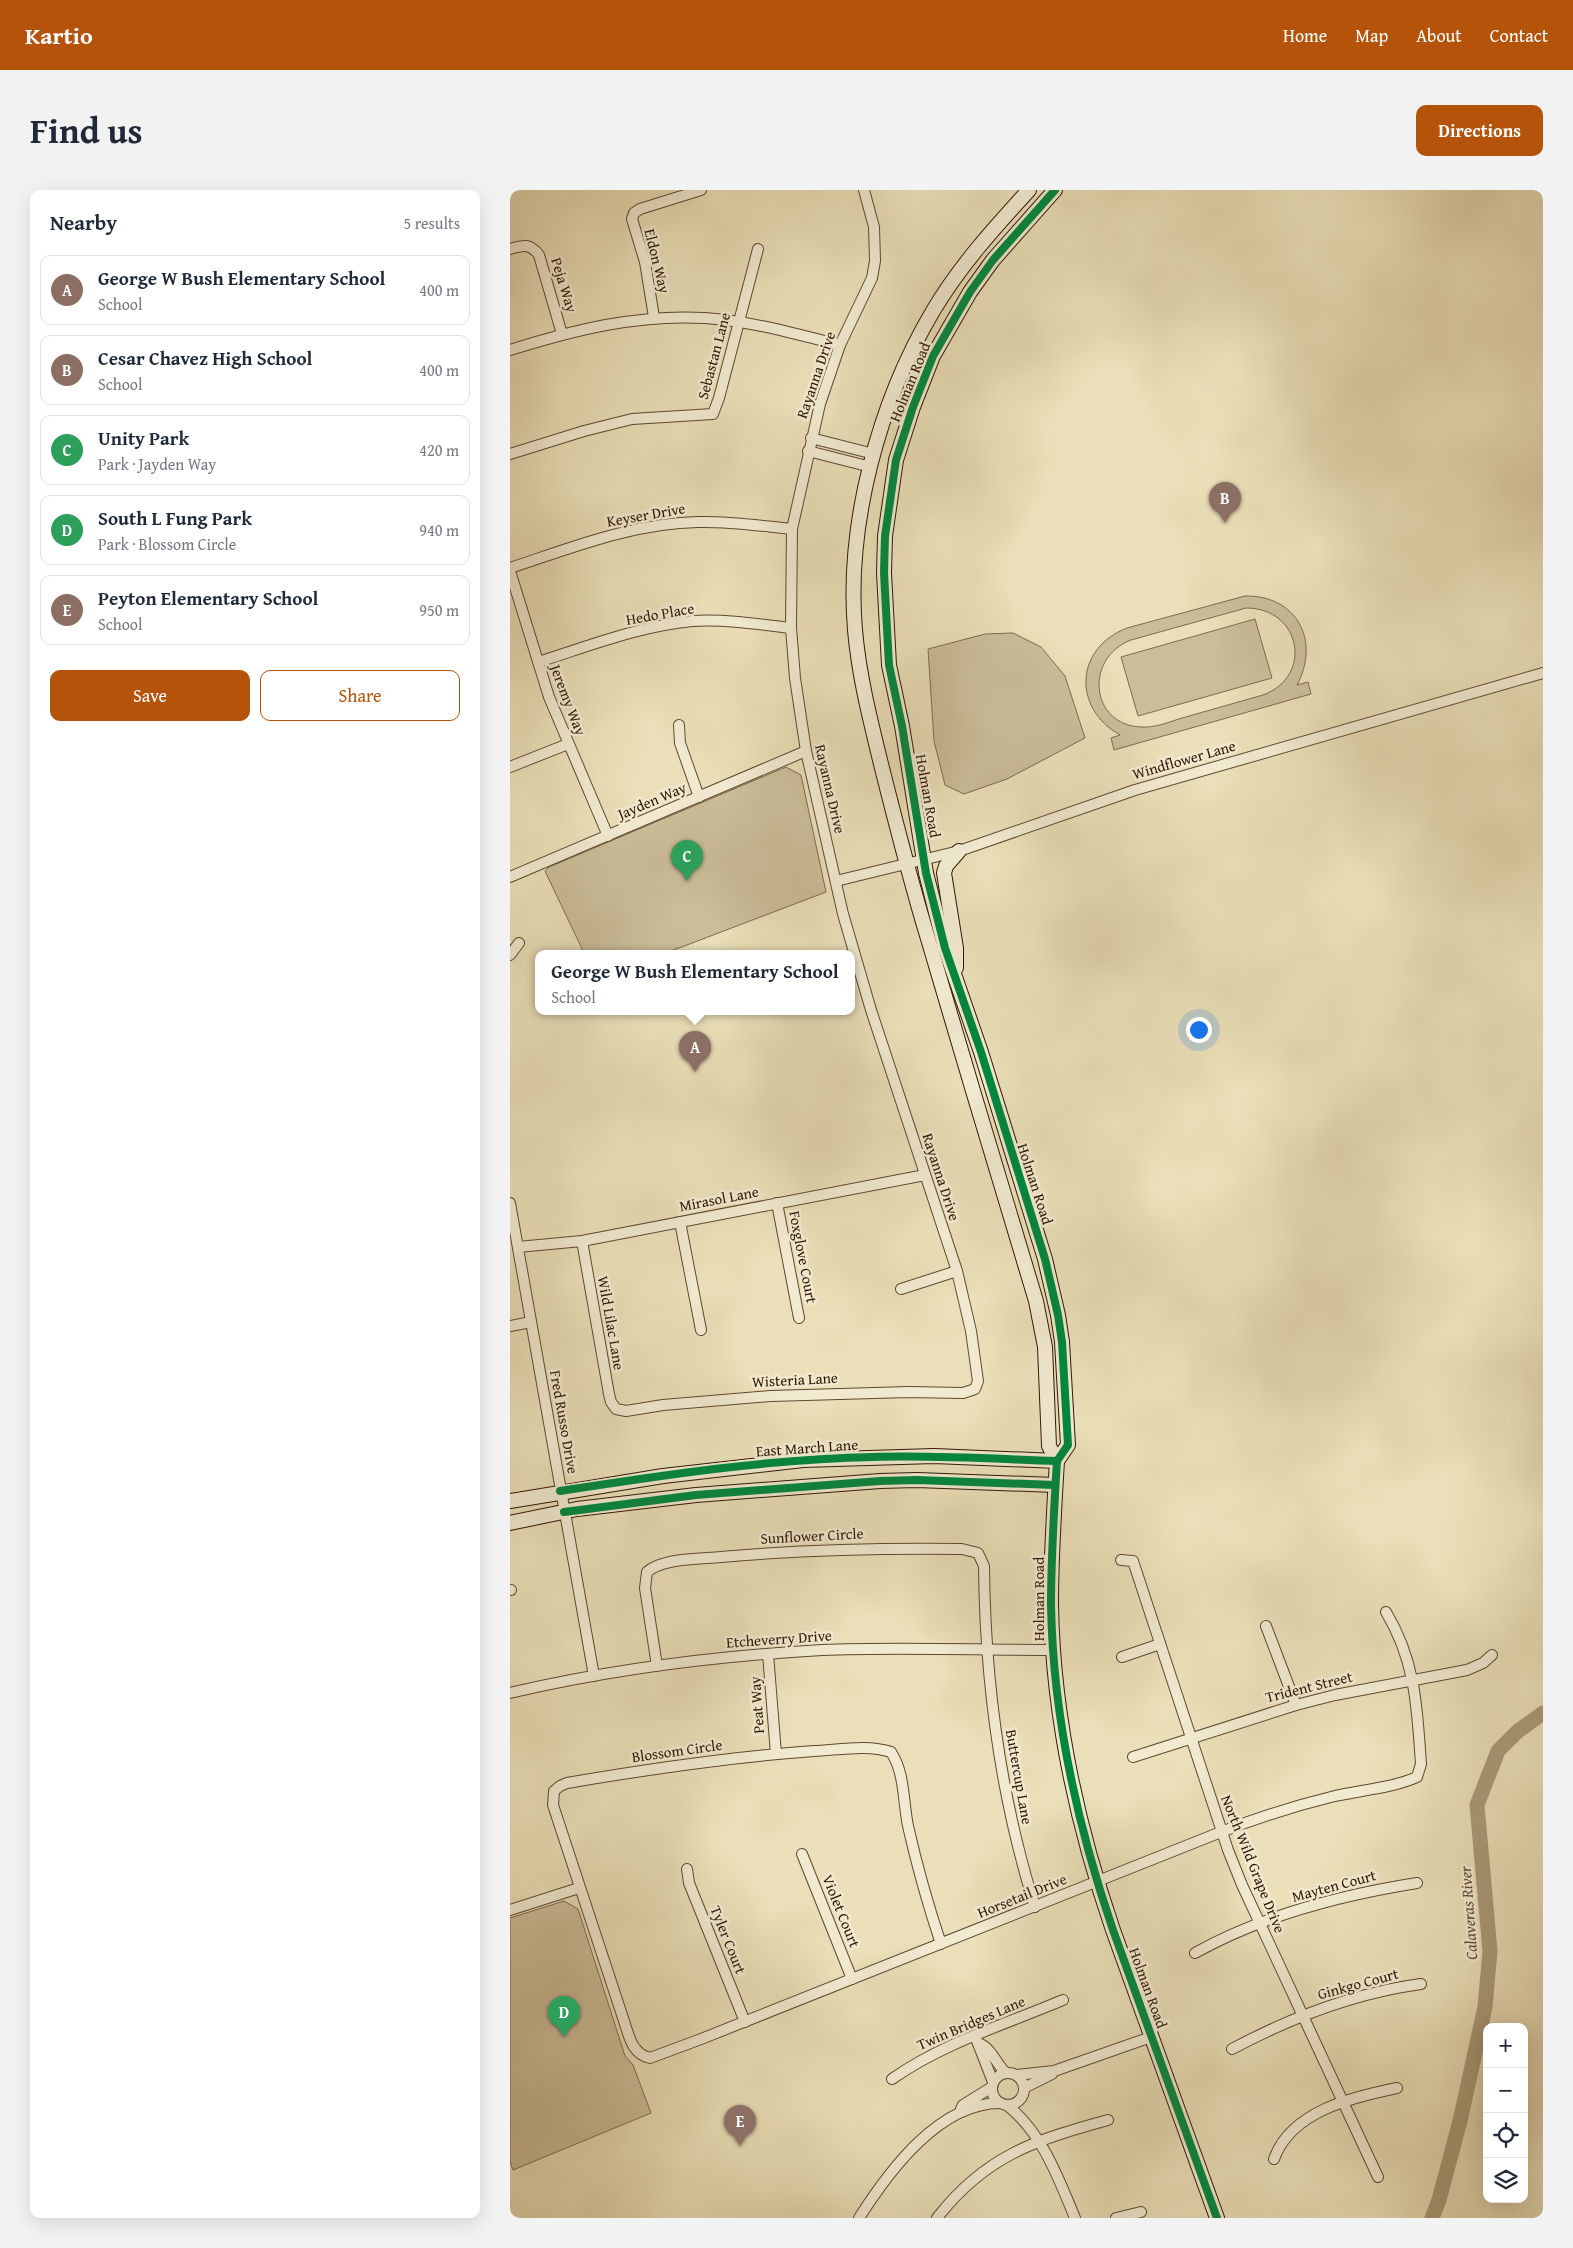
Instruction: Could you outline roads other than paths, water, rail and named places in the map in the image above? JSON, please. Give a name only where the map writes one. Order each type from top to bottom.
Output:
[{"type":"main road","name":"Holman Road","points":[[1029,190],[962,267],[933,311],[907,360],[872,461],[859,528],[855,573],[855,628],[862,682],[906,865],[1036,1301],[1045,1347],[1049,1446],[1057,1461]]},
{"type":"main road","name":"Holman Road","points":[[1055,190],[993,260],[952,322],[933,356],[913,407],[891,484],[884,536],[884,605],[889,664],[902,726],[924,860],[945,948],[981,1052],[1043,1252],[1058,1315],[1062,1342],[1068,1445],[1057,1461],[1051,1605],[1053,1650],[1064,1744],[1078,1814],[1097,1882],[1217,2218]]},
{"type":"main road","points":[[955,981],[956,948],[944,873],[946,866],[959,851]]},
{"type":"main road","name":"East March Lane","points":[[510,1501],[560,1491],[663,1476],[803,1460],[934,1456],[1057,1461]]},
{"type":"main road","points":[[510,1523],[564,1512],[696,1495],[880,1481],[917,1480],[1055,1485]]},
{"type":"street","name":"Eldon Way","points":[[654,317],[645,262],[633,225],[634,213],[648,206],[701,190]]},
{"type":"street","name":"Rayanna Drive","points":[[853,950],[806,751],[794,678],[791,628],[792,529],[820,404],[840,345],[872,278],[875,261],[874,227],[864,190]]},
{"type":"street","name":"Peja Way","points":[[510,249],[524,245],[533,247],[539,255],[562,334]]},
{"type":"street","name":"Sebastan Lane","points":[[510,454],[626,420],[669,415],[713,414],[719,398],[758,249]]},
{"type":"street","points":[[510,350],[562,334],[605,324],[654,317],[707,318],[738,322],[840,345]]},
{"type":"street","points":[[811,438],[872,461]]},
{"type":"street","points":[[808,451],[872,461]]},
{"type":"street","name":"Keyser Drive","points":[[510,569],[590,541],[639,529],[670,524],[724,522],[792,529]]},
{"type":"street","name":"Jeremy Way","points":[[510,569],[538,662],[568,744],[608,836]]},
{"type":"street","name":"Hedo Place","points":[[538,662],[630,633],[671,624],[718,621],[791,628]]},
{"type":"street","name":"Windflower Lane","points":[[836,881],[959,851],[1143,788],[1543,673]]},
{"type":"street","points":[[679,725],[680,743],[699,797]]},
{"type":"street","points":[[510,767],[568,744]]},
{"type":"street","name":"Jayden Way","points":[[510,877],[806,751]]},
{"type":"street","points":[[510,955],[519,943]]},
{"type":"street","name":"Rayanna Drive","points":[[855,958],[957,1271],[972,1331],[978,1381],[975,1389]]},
{"type":"street","name":"Mirasol Lane","points":[[518,1247],[582,1240],[925,1175]]},
{"type":"street","name":"Fred Russo Drive","points":[[510,1203],[594,1676]]},
{"type":"street","name":"Foxglove Court","points":[[777,1203],[799,1318]]},
{"type":"street","points":[[680,1222],[701,1330]]},
{"type":"street","name":"Wild Lilac Lane","points":[[582,1240],[609,1394],[611,1402],[616,1409]]},
{"type":"street","points":[[901,1289],[957,1271]]},
{"type":"street","points":[[510,1326],[531,1322]]},
{"type":"street","name":"Wisteria Lane","points":[[616,1409],[626,1410],[771,1396],[909,1392],[963,1393],[975,1389]]},
{"type":"street","name":"Sunflower Circle","points":[[657,1666],[645,1580],[647,1572],[653,1566],[692,1560],[846,1548],[962,1549],[978,1553],[984,1566],[986,1650]]},
{"type":"street","name":"North Wild Grape Drive","points":[[1121,1560],[1133,1561],[1221,1832],[1260,1923],[1378,2177]]},
{"type":"street","points":[[1386,1612],[1402,1641],[1414,1681]]},
{"type":"street","points":[[1266,1626],[1296,1705]]},
{"type":"street","points":[[1122,1657],[1160,1644]]},
{"type":"street","name":"Etcheverry Drive","points":[[510,1693],[594,1676],[657,1666],[768,1654],[880,1649],[1053,1650]]},
{"type":"street","name":"Buttercup Lane","points":[[986,1650],[989,1688],[1005,1796],[1013,1832],[1035,1907]]},
{"type":"street","name":"Peat Way","points":[[768,1654],[776,1754]]},
{"type":"street","name":"Trident Street","points":[[1134,1757],[1296,1705],[1335,1695],[1467,1670],[1483,1664],[1492,1655]]},
{"type":"street","name":"Horsetail Drive","points":[[644,2056],[657,2056],[745,2022],[1221,1832],[1292,1807],[1339,1795],[1398,1784],[1417,1777],[1421,1764],[1414,1681]]},
{"type":"street","name":"Blossom Circle","points":[[644,2056],[634,2049],[553,1805],[554,1791],[560,1786],[661,1767],[776,1754],[852,1749],[874,1749],[890,1752],[899,1768],[908,1824],[918,1866],[942,1944]]},
{"type":"street","name":"Violet Court","points":[[802,1854],[852,1979]]},
{"type":"street","name":"Tyler Court","points":[[686,1869],[745,2022]]},
{"type":"street","name":"Mayten Court","points":[[1195,1954],[1216,1942],[1260,1923],[1297,1910],[1382,1888],[1417,1882]]},
{"type":"street","points":[[510,1910],[580,1888]]},
{"type":"street","name":"Ginkgo Court","points":[[1232,2049],[1302,2015],[1372,1992],[1421,1984]]},
{"type":"street","name":"Twin Bridges Lane","points":[[892,2079],[917,2063],[977,2040],[1064,2000]]},
{"type":"street","points":[[959,2112],[963,2105],[993,2084],[996,2078],[1011,2074],[1054,2071],[1152,2037]]},
{"type":"street","points":[[859,2218],[877,2190],[918,2143],[947,2119],[980,2104],[1004,2104],[1017,2102],[1021,2098],[1024,2088],[1023,2082],[999,2067],[986,2046],[977,2040]]},
{"type":"street","points":[[977,2040],[993,2084],[994,2097],[1029,2126],[1058,2175],[1075,2218]]},
{"type":"street","points":[[1024,2088],[1029,2084],[1051,2076],[1054,2071]]},
{"type":"street","points":[[1274,2159],[1278,2148],[1297,2127],[1317,2114],[1343,2102],[1397,2088]]},
{"type":"street","points":[[1021,2098],[1029,2126]]},
{"type":"street","points":[[937,2218],[973,2178],[1019,2150],[1039,2141],[1108,2120]]},
{"type":"street","points":[[1116,2218],[1141,2212]]},
{"type":"waterway","name":"Calaveras River","points":[[1432,2218],[1439,2200],[1460,2121],[1485,2007],[1490,1951],[1477,1805],[1498,1751],[1518,1731],[1543,1713]]},
{"type":"place","name":"Cesar Chavez High School","points":[[1225,523]]},
{"type":"place","name":"Unity Park","points":[[687,881]]},
{"type":"place","name":"George W Bush Elementary School","points":[[695,1072]]},
{"type":"place","name":"South L Fung Park","points":[[564,2037]]},
{"type":"place","name":"Peyton Elementary School","points":[[740,2146]]}]
